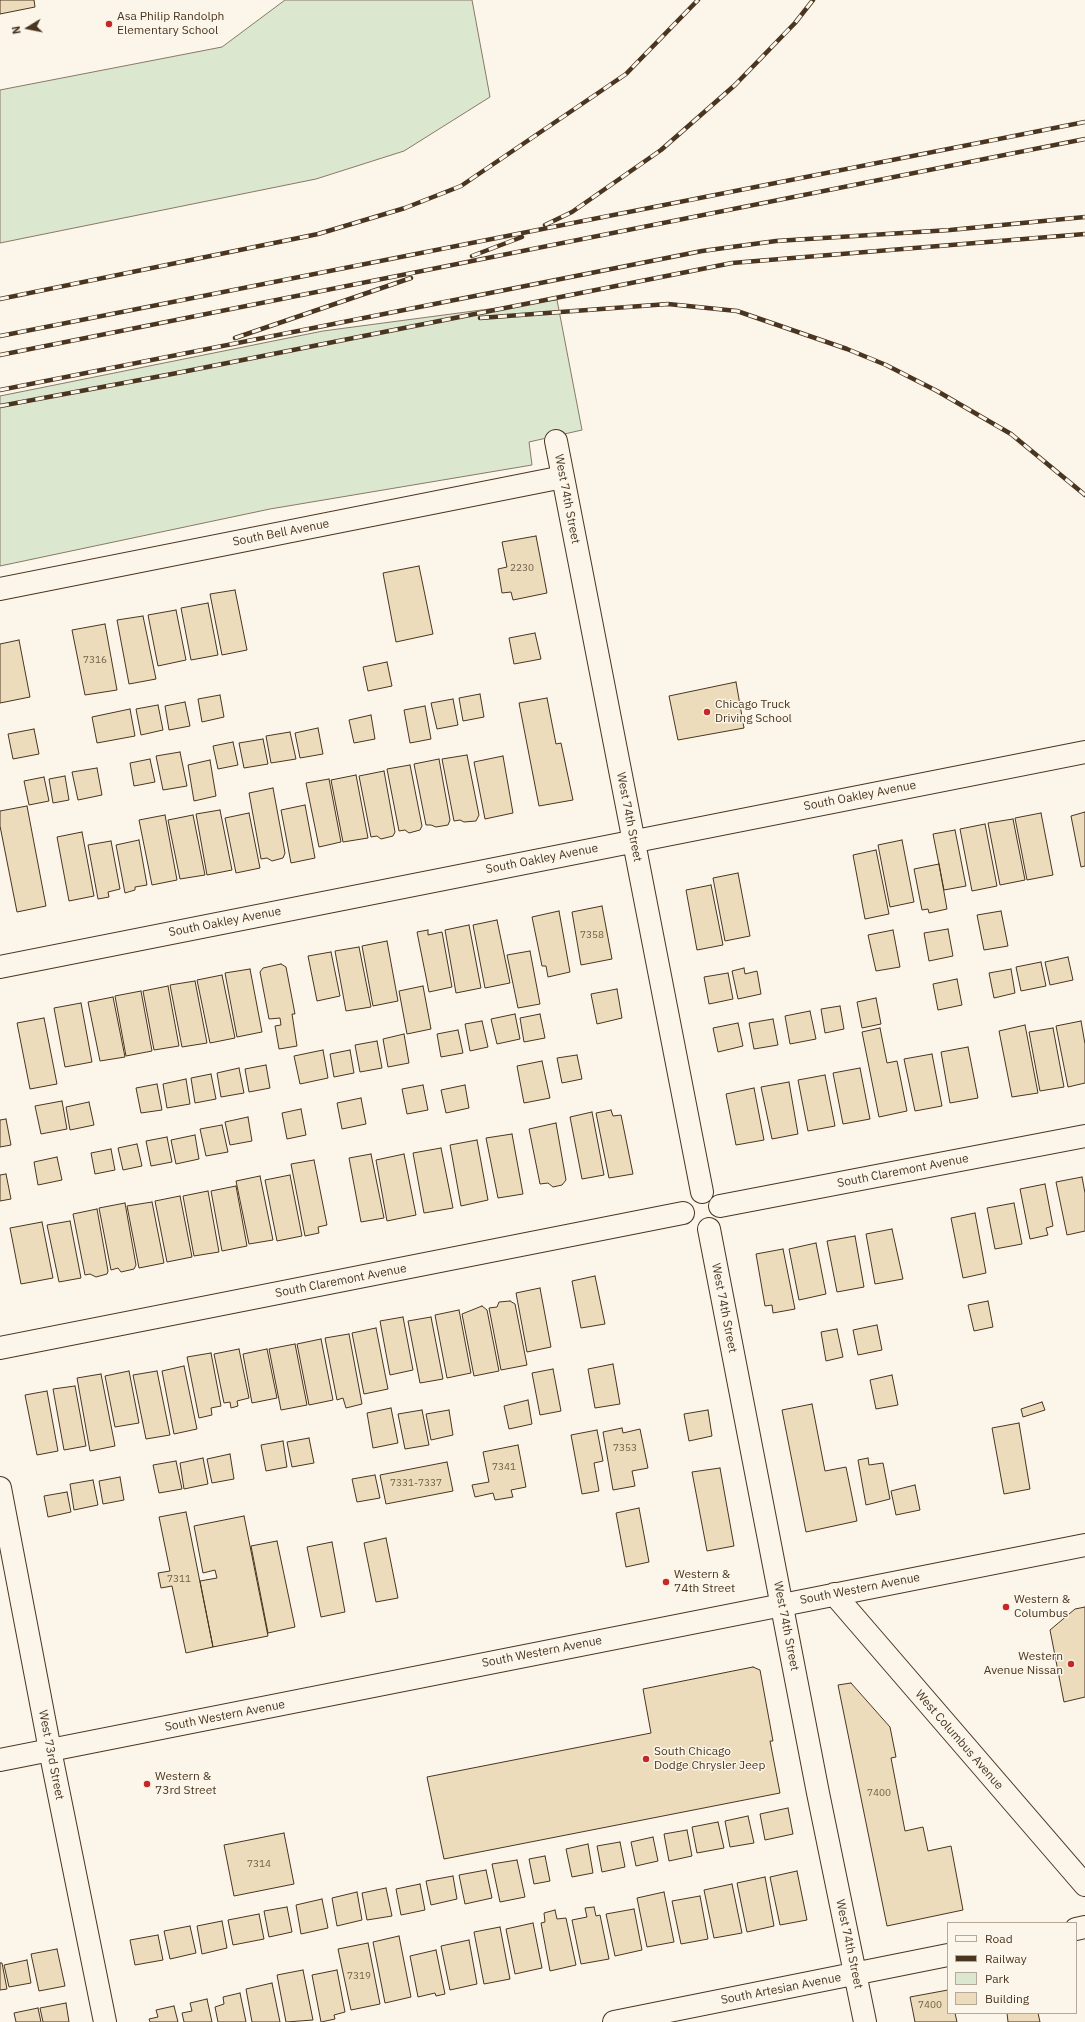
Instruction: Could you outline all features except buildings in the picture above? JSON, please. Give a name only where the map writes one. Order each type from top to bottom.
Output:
[{"type":"street","name":"West 74th Street","points":[[556,442],[702,1192]]},
{"type":"street","name":"South Bell Avenue","points":[[0,589],[563,478]]},
{"type":"street","name":"South Oakley Avenue","points":[[0,967],[1085,752]]},
{"type":"street","name":"South Claremont Avenue","points":[[720,1206],[1085,1136]]},
{"type":"street","points":[[702,1192],[714,1196],[720,1206],[720,1217],[714,1226],[703,1231],[691,1227],[687,1223],[683,1213],[686,1200],[696,1193],[702,1192]]},
{"type":"street","name":"South Claremont Avenue","points":[[0,1348],[683,1213]]},
{"type":"street","name":"West 74th Street","points":[[709,1229],[818,1793],[865,2022]]},
{"type":"street","name":"West 73rd Street","points":[[0,1488],[50,1750],[105,2022]]},
{"type":"street","name":"South Western Avenue","points":[[0,1760],[1085,1545]]},
{"type":"street","name":"West Columbus Avenue","points":[[834,1594],[1085,1885]]},
{"type":"street","name":"South Artesian Avenue","points":[[614,2022],[856,1975],[947,1955]]},
{"type":"green space","points":[[285,0],[472,0],[490,97],[404,151],[316,179],[0,243],[0,90],[222,47]]},
{"type":"green space","points":[[557,300],[582,430],[529,442],[532,465],[270,509],[0,566],[0,396],[323,331]]},
{"type":"railway","points":[[0,299],[318,234],[405,208],[461,186],[626,74],[698,0]]},
{"type":"railway","points":[[545,225],[572,212],[661,150],[735,85],[795,23],[813,0]]},
{"type":"railway","points":[[0,336],[1085,122]]},
{"type":"railway","points":[[0,355],[1085,139]]},
{"type":"railway","points":[[0,390],[702,251],[776,241],[950,230],[1085,217]]},
{"type":"railway","points":[[0,406],[172,374],[732,263],[1085,234]]},
{"type":"railway","points":[[472,256],[522,237]]},
{"type":"railway","points":[[235,338],[411,278]]},
{"type":"railway","points":[[480,318],[668,304],[737,311],[847,349],[886,365],[937,391],[1011,434],[1085,495]]},
{"type":"place","name":"Asa Philip Randolph Elementary School","points":[[109,24]]},
{"type":"place","name":"Chicago Truck Driving School","points":[[707,712]]},
{"type":"place","name":"Western & 74th Street","points":[[666,1582]]},
{"type":"place","name":"Western & Columbus","points":[[1006,1607]]},
{"type":"place","name":"Western Avenue Nissan","points":[[1071,1664]]},
{"type":"place","name":"South Chicago Dodge Chrysler Jeep","points":[[646,1759]]},
{"type":"place","name":"Western & 73rd Street","points":[[147,1784]]}]
